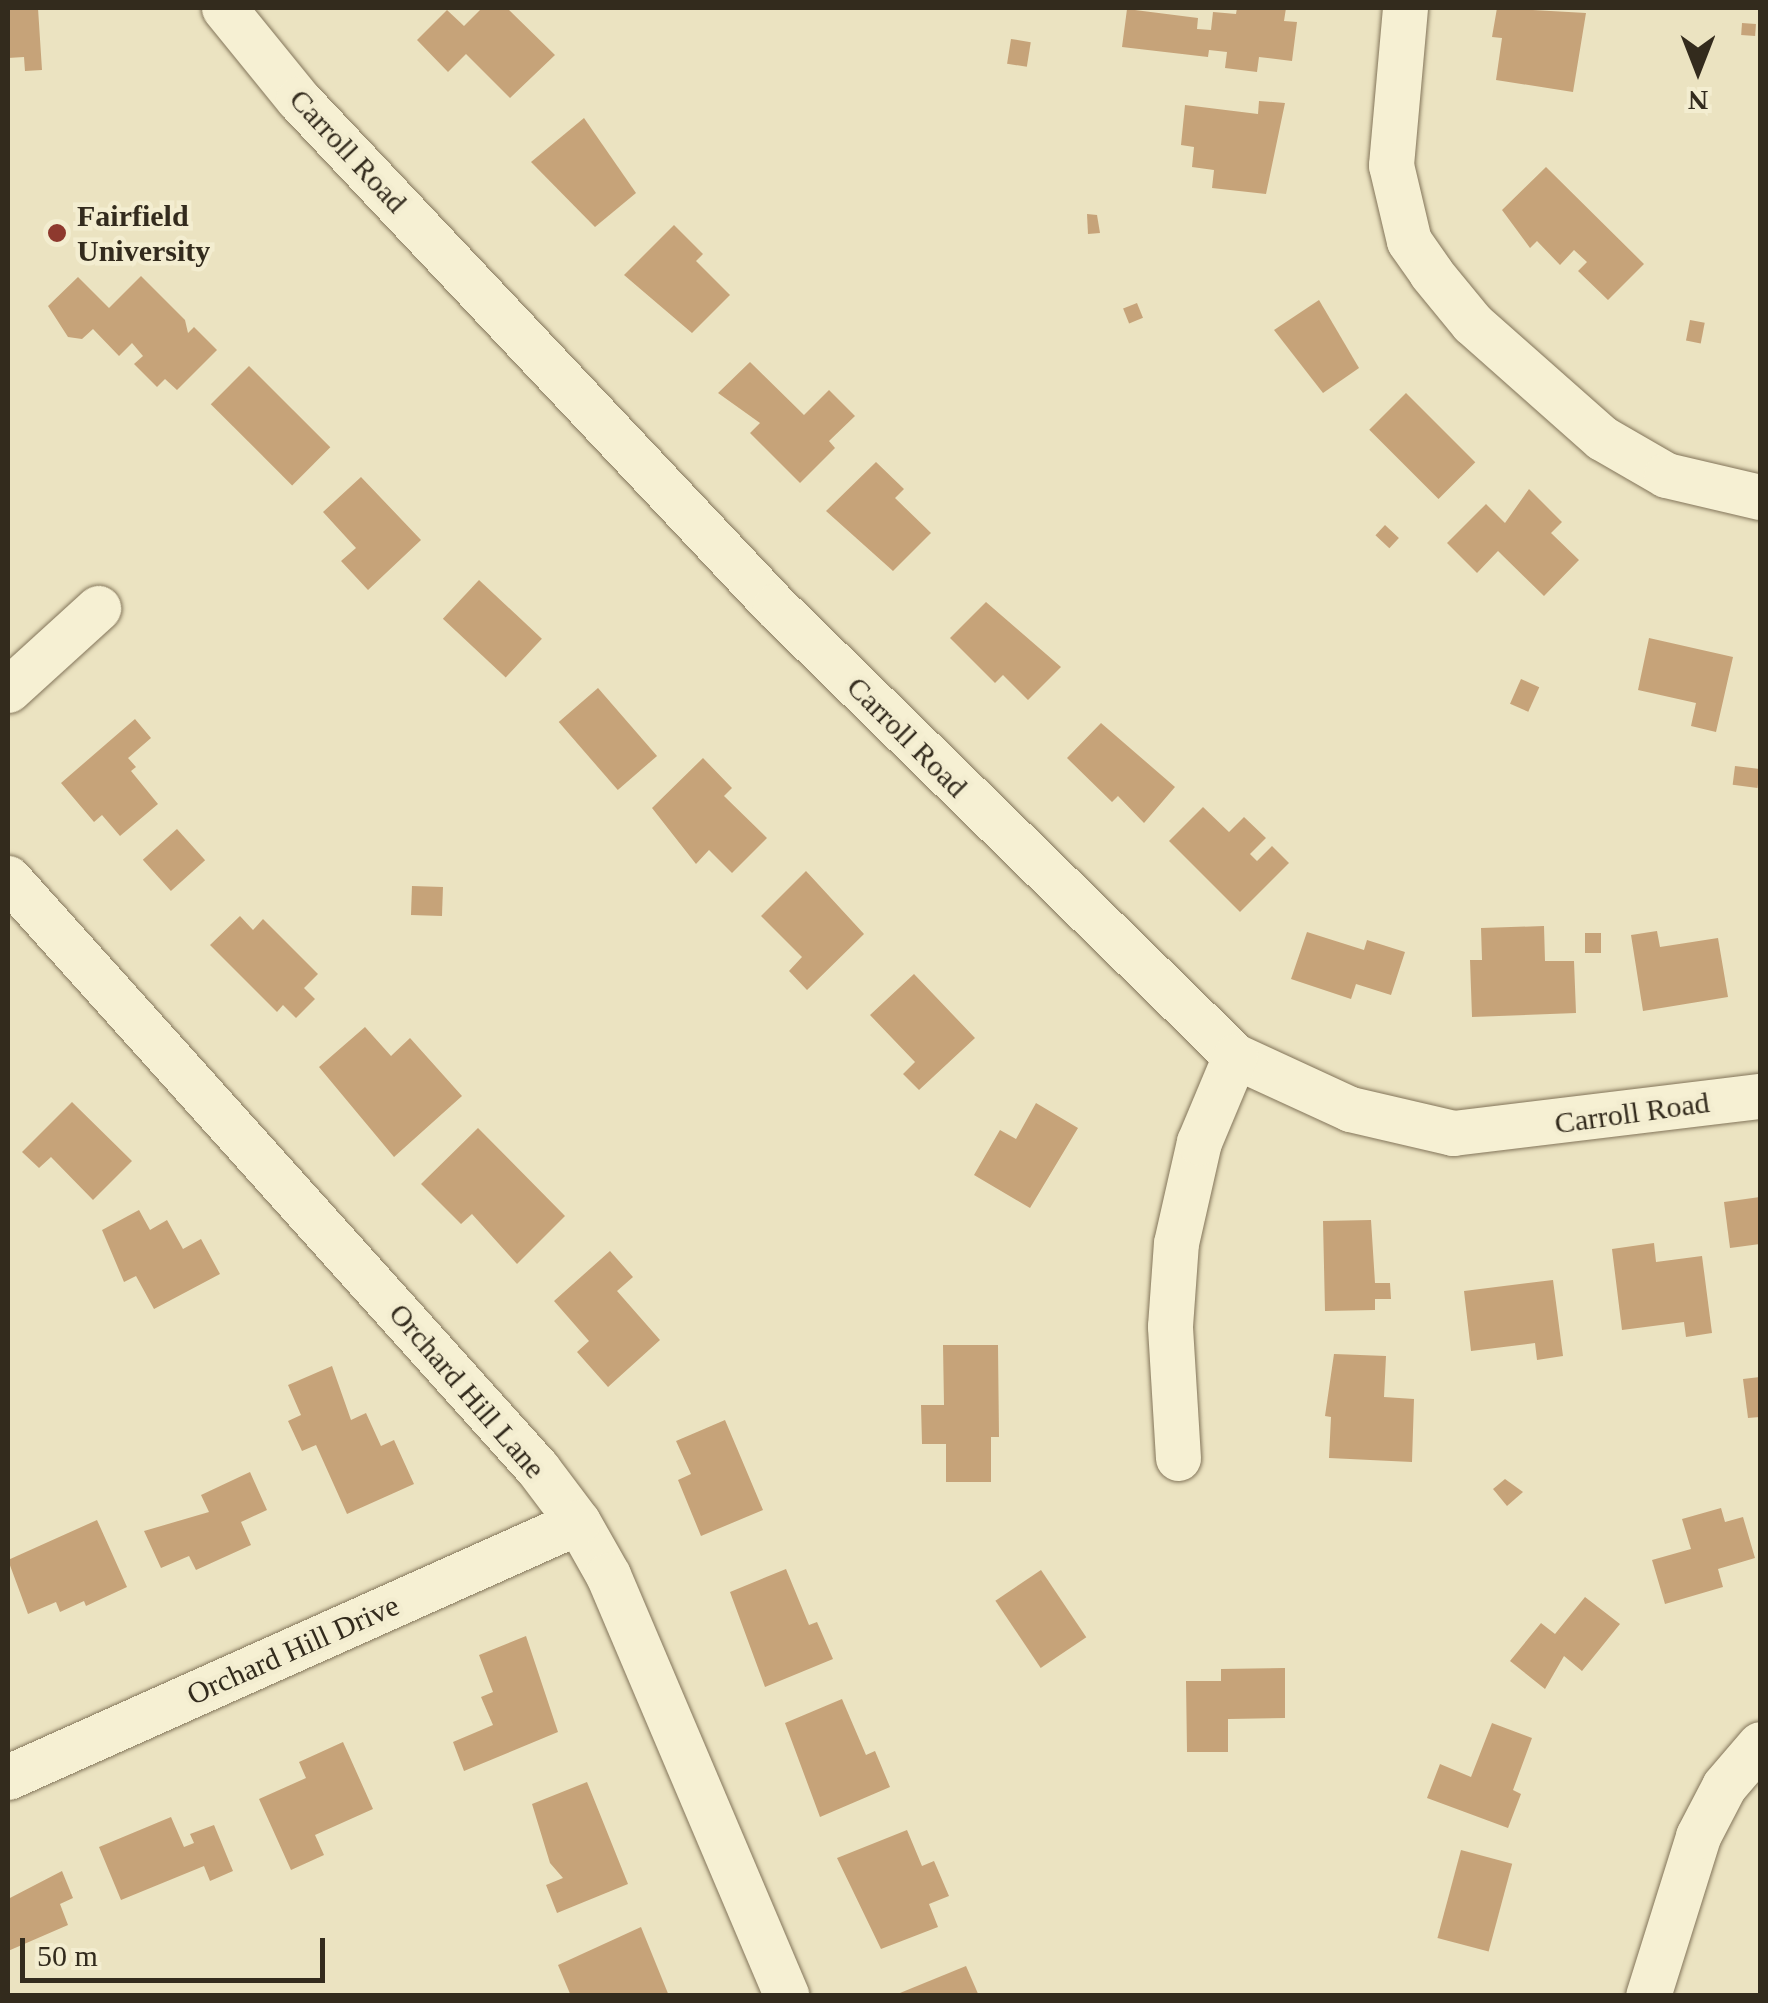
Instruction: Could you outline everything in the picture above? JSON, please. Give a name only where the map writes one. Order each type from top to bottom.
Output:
[{"type":"street","name":"Carroll Road","points":[[224,8],[298,99],[775,606],[1235,1056],[1350,1109],[1453,1133],[1760,1096]]},
{"type":"street","points":[[1404,8],[1391,165],[1409,241],[1431,273],[1485,336],[1602,438],[1666,475],[1760,497]]},
{"type":"street","points":[[8,690],[98,608]]},
{"type":"street","name":"Orchard Hill Lane","points":[[8,878],[538,1469],[578,1522],[608,1574],[787,1996]]},
{"type":"street","points":[[1178,1458],[1170,1326],[1176,1242],[1200,1142],[1235,1056]]},
{"type":"street","name":"Orchard Hill Drive","points":[[8,1778],[578,1522]]},
{"type":"street","points":[[1648,1996],[1698,1836],[1724,1786],[1760,1744]]},
{"type":"building","points":[[8,8],[38,8],[42,70],[25,71],[24,57],[8,58]]},
{"type":"building","points":[[482,8],[507,8],[555,55],[510,98],[466,54],[448,72],[417,40],[447,10],[464,26]]},
{"type":"building","points":[[1237,8],[1286,8],[1284,21],[1297,22],[1292,61],[1259,57],[1257,72],[1225,68],[1227,52],[1209,50],[1208,57],[1122,47],[1127,9],[1198,18],[1197,29],[1211,30],[1213,12],[1236,14]]},
{"type":"building","points":[[1497,8],[1586,13],[1573,92],[1496,80],[1502,38],[1492,37]]},
{"type":"building","points":[[1742,23],[1756,24],[1755,36],[1741,35]]},
{"type":"building","points":[[1011,39],[1031,42],[1027,67],[1007,64]]},
{"type":"building","points":[[1259,101],[1285,103],[1266,194],[1212,188],[1214,170],[1192,167],[1194,147],[1181,145],[1185,105],[1258,114]]},
{"type":"building","points":[[584,118],[636,193],[595,227],[531,162]]},
{"type":"building","points":[[1546,167],[1644,264],[1608,300],[1578,271],[1587,262],[1574,250],[1560,265],[1537,241],[1530,248],[1502,210]]},
{"type":"building","points":[[1087,214],[1097,215],[1100,233],[1088,234]]},
{"type":"building","points":[[674,225],[703,254],[696,261],[730,295],[692,333],[624,275]]},
{"type":"building","points":[[141,276],[185,320],[188,333],[194,327],[217,350],[177,390],[165,379],[157,387],[134,364],[143,356],[132,343],[119,356],[93,329],[82,339],[68,337],[48,306],[78,277],[109,308]]},
{"type":"building","points":[[1319,300],[1359,368],[1323,393],[1274,330]]},
{"type":"building","points":[[1137,303],[1143,318],[1129,323],[1123,309]]},
{"type":"building","points":[[1690,320],[1705,323],[1701,343],[1686,341]]},
{"type":"building","points":[[750,362],[804,415],[829,390],[855,416],[829,441],[835,448],[800,483],[750,433],[760,423],[718,393]]},
{"type":"building","points":[[249,366],[330,447],[292,486],[211,404]]},
{"type":"building","points":[[1406,393],[1475,462],[1439,499],[1369,430]]},
{"type":"building","points":[[876,462],[904,489],[895,498],[931,533],[893,571],[826,511]]},
{"type":"building","points":[[361,477],[421,540],[368,590],[341,561],[356,548],[323,512]]},
{"type":"building","points":[[1529,489],[1562,522],[1551,533],[1579,560],[1544,596],[1498,551],[1477,573],[1447,543],[1486,504],[1505,523]]},
{"type":"building","points":[[1385,525],[1399,538],[1389,548],[1375,535]]},
{"type":"building","points":[[479,580],[542,639],[506,677],[443,619]]},
{"type":"building","points":[[986,602],[1061,667],[1028,700],[1003,675],[995,683],[950,638]]},
{"type":"building","points":[[1649,638],[1733,657],[1716,732],[1691,726],[1696,703],[1638,690]]},
{"type":"building","points":[[1521,679],[1539,687],[1528,712],[1510,704]]},
{"type":"building","points":[[598,688],[657,756],[618,790],[559,722]]},
{"type":"building","points":[[135,719],[151,738],[128,758],[136,767],[131,771],[158,804],[120,836],[102,815],[94,822],[61,783]]},
{"type":"building","points":[[1101,723],[1175,787],[1144,823],[1118,796],[1112,802],[1067,758]]},
{"type":"building","points":[[703,758],[732,788],[724,796],[767,838],[732,873],[709,850],[696,864],[652,808]]},
{"type":"building","points":[[1735,766],[1760,769],[1757,788],[1733,785]]},
{"type":"building","points":[[1203,807],[1229,832],[1244,817],[1266,838],[1250,854],[1257,861],[1272,846],[1289,863],[1240,912],[1169,841]]},
{"type":"building","points":[[177,829],[205,860],[171,891],[143,860]]},
{"type":"building","points":[[806,871],[864,934],[807,990],[789,971],[802,957],[761,916]]},
{"type":"building","points":[[412,886],[443,887],[442,916],[411,915]]},
{"type":"building","points":[[240,916],[253,930],[263,919],[318,974],[304,988],[315,999],[296,1018],[283,1005],[277,1012],[210,945]]},
{"type":"building","points":[[1544,926],[1545,961],[1574,961],[1576,1013],[1472,1017],[1470,960],[1482,960],[1481,928]]},
{"type":"building","points":[[1657,931],[1660,947],[1718,938],[1728,997],[1643,1011],[1631,935]]},
{"type":"building","points":[[1307,932],[1364,950],[1367,940],[1405,952],[1391,995],[1356,984],[1351,999],[1291,979]]},
{"type":"building","points":[[1585,933],[1601,933],[1601,953],[1585,953]]},
{"type":"building","points":[[914,974],[975,1038],[919,1090],[903,1074],[915,1062],[870,1015]]},
{"type":"building","points":[[365,1027],[391,1056],[410,1038],[462,1096],[394,1157],[319,1067]]},
{"type":"building","points":[[72,1102],[132,1161],[93,1200],[51,1157],[39,1168],[22,1152]]},
{"type":"building","points":[[1036,1103],[1078,1128],[1030,1208],[974,1175],[1000,1130],[1016,1139]]},
{"type":"building","points":[[478,1128],[565,1216],[517,1264],[472,1214],[461,1224],[421,1184]]},
{"type":"building","points":[[1760,1197],[1760,1244],[1730,1248],[1724,1202]]},
{"type":"building","points":[[139,1210],[150,1230],[167,1220],[183,1249],[201,1239],[220,1274],[154,1309],[136,1276],[124,1282],[102,1230]]},
{"type":"building","points":[[1371,1220],[1375,1283],[1390,1283],[1391,1299],[1375,1299],[1375,1310],[1325,1311],[1323,1221]]},
{"type":"building","points":[[1654,1243],[1656,1262],[1702,1256],[1712,1333],[1686,1337],[1684,1322],[1622,1330],[1612,1249]]},
{"type":"building","points":[[610,1251],[633,1277],[617,1291],[660,1340],[608,1387],[577,1352],[589,1341],[554,1301]]},
{"type":"building","points":[[1553,1280],[1563,1356],[1537,1360],[1535,1343],[1471,1351],[1464,1291]]},
{"type":"building","points":[[943,1345],[998,1345],[999,1437],[991,1437],[991,1482],[946,1482],[946,1444],[922,1444],[921,1405],[944,1405]]},
{"type":"building","points":[[1334,1354],[1386,1356],[1384,1397],[1414,1399],[1412,1462],[1329,1458],[1331,1417],[1325,1416]]},
{"type":"building","points":[[332,1366],[351,1420],[366,1413],[381,1446],[394,1440],[414,1484],[347,1514],[316,1445],[302,1451],[288,1421],[301,1415],[288,1385]]},
{"type":"building","points":[[1760,1377],[1760,1417],[1748,1418],[1743,1379]]},
{"type":"building","points":[[725,1420],[763,1510],[701,1536],[678,1480],[691,1474],[676,1441]]},
{"type":"building","points":[[250,1472],[267,1510],[241,1522],[251,1545],[196,1570],[189,1556],[161,1568],[144,1531],[209,1512],[201,1495]]},
{"type":"building","points":[[1505,1479],[1523,1492],[1507,1506],[1493,1489]]},
{"type":"building","points":[[1721,1508],[1725,1522],[1743,1517],[1755,1558],[1718,1569],[1723,1587],[1665,1604],[1652,1560],[1691,1549],[1682,1519]]},
{"type":"building","points":[[97,1520],[127,1587],[86,1606],[84,1601],[60,1612],[56,1602],[28,1614],[8,1560]]},
{"type":"building","points":[[786,1569],[809,1625],[817,1622],[833,1659],[765,1687],[730,1592]]},
{"type":"building","points":[[1041,1570],[1086,1637],[1041,1668],[995,1601]]},
{"type":"building","points":[[1585,1597],[1620,1624],[1582,1671],[1564,1656],[1545,1689],[1510,1661],[1541,1623],[1555,1634]]},
{"type":"building","points":[[526,1636],[558,1732],[464,1771],[453,1742],[493,1725],[481,1697],[493,1692],[479,1655]]},
{"type":"building","points":[[1285,1668],[1285,1718],[1228,1719],[1228,1752],[1187,1752],[1186,1681],[1221,1681],[1221,1669]]},
{"type":"building","points":[[842,1699],[866,1755],[875,1751],[890,1787],[820,1817],[785,1723]]},
{"type":"building","points":[[1492,1723],[1532,1738],[1513,1790],[1521,1794],[1508,1828],[1427,1798],[1440,1764],[1471,1777]]},
{"type":"building","points":[[343,1742],[373,1809],[315,1835],[324,1855],[291,1870],[259,1799],[306,1778],[299,1762]]},
{"type":"building","points":[[587,1782],[628,1884],[557,1913],[546,1885],[563,1878],[550,1863],[532,1804]]},
{"type":"building","points":[[171,1817],[184,1847],[194,1843],[190,1834],[214,1825],[233,1871],[210,1881],[204,1866],[121,1900],[99,1847]]},
{"type":"building","points":[[907,1830],[922,1866],[934,1861],[949,1896],[929,1904],[938,1927],[881,1949],[837,1858]]},
{"type":"building","points":[[1461,1850],[1512,1864],[1489,1952],[1437,1938]]},
{"type":"building","points":[[62,1871],[73,1898],[60,1904],[68,1925],[8,1951],[8,1899]]},
{"type":"building","points":[[641,1927],[669,1996],[571,1996],[558,1965]]},
{"type":"building","points":[[966,1966],[979,1996],[895,1996],[895,1995]]},
{"type":"place","name":"Fairfield University","points":[[57,233]]}]
